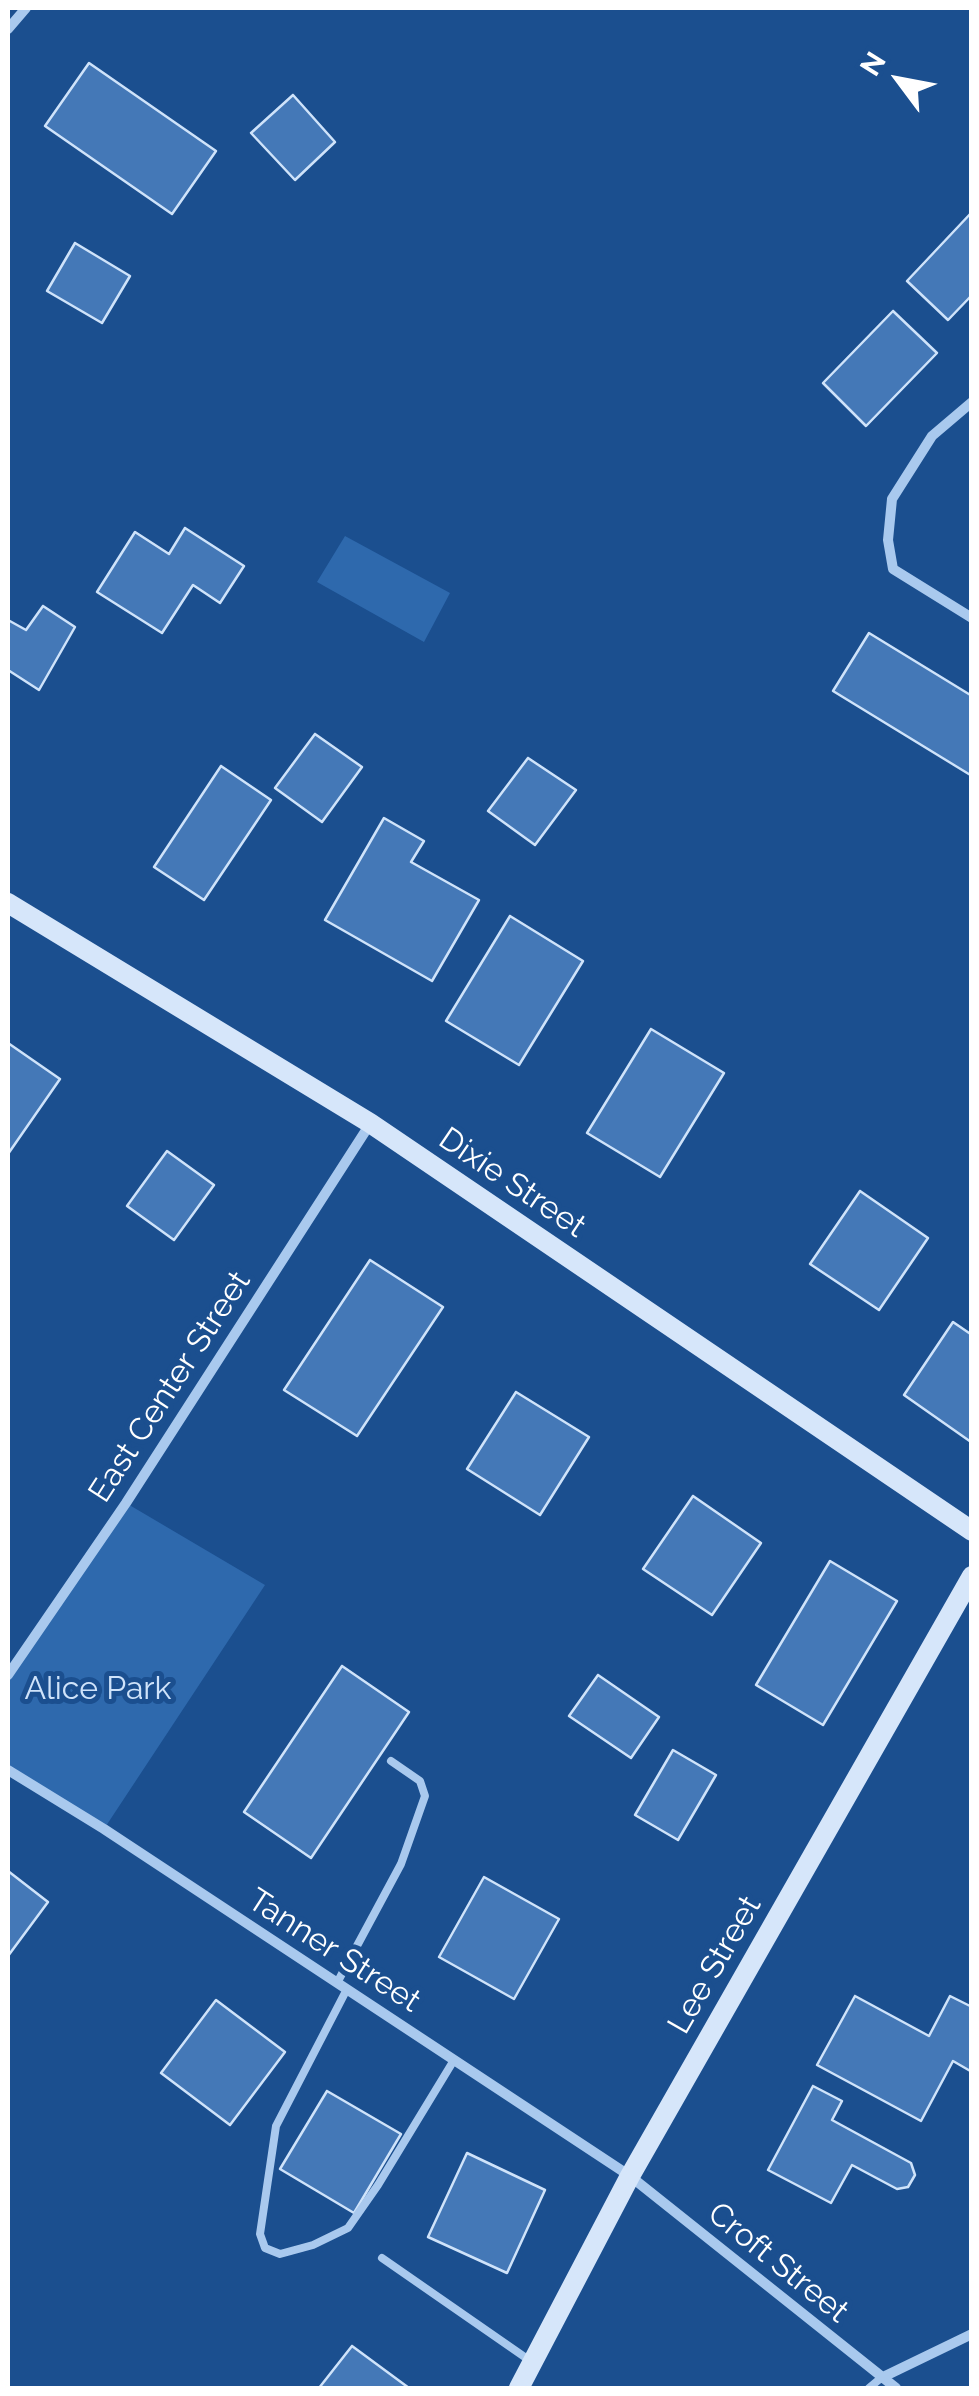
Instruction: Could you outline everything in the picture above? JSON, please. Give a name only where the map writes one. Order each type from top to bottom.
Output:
[{"type":"street","points":[[8,29],[26,8]]},
{"type":"street","points":[[972,402],[932,436],[892,499],[888,540],[893,569],[972,618]]},
{"type":"street","name":"Dixie Street","points":[[8,903],[370,1123],[972,1530]]},
{"type":"street","name":"East Center Street","points":[[8,1675],[126,1502],[370,1123]]},
{"type":"street","name":"Lee Street","points":[[519,2388],[630,2176],[972,1576]]},
{"type":"street","name":"Tanner Street","points":[[8,1770],[104,1829],[630,2176]]},
{"type":"street","name":"Croft Street","points":[[630,2176],[896,2388]]},
{"type":"street","points":[[881,2378],[972,2334]]},
{"type":"lane","points":[[391,1761],[420,1781],[425,1796],[401,1864],[276,2126],[260,2234],[265,2248],[280,2254],[313,2245],[348,2228],[454,2060]]},
{"type":"lane","points":[[382,2258],[533,2362]]},
{"type":"lane","points":[[870,2388],[881,2378]]},
{"type":"green space","points":[[345,536],[450,593],[424,642],[317,582]]},
{"type":"green space","name":"Alice Park","points":[[126,1503],[265,1585],[104,1829],[8,1770],[8,1675]]},
{"type":"building","points":[[89,63],[216,151],[172,214],[45,126]]},
{"type":"building","points":[[293,95],[335,142],[295,180],[251,133]]},
{"type":"building","points":[[972,212],[972,295],[948,320],[907,281]]},
{"type":"building","points":[[75,243],[130,276],[102,323],[47,291]]},
{"type":"building","points":[[893,311],[937,353],[866,426],[823,383]]},
{"type":"building","points":[[185,528],[244,566],[220,603],[193,585],[162,633],[97,592],[135,532],[169,554]]},
{"type":"building","points":[[43,606],[75,627],[39,690],[8,670],[8,620],[26,630]]},
{"type":"building","points":[[869,633],[972,696],[972,776],[833,691]]},
{"type":"building","points":[[315,734],[362,767],[322,822],[275,788]]},
{"type":"building","points":[[528,758],[576,790],[535,845],[488,811]]},
{"type":"building","points":[[221,766],[271,800],[204,900],[154,867]]},
{"type":"building","points":[[384,818],[424,841],[411,862],[479,900],[432,981],[325,920]]},
{"type":"building","points":[[510,916],[583,961],[519,1065],[446,1021]]},
{"type":"building","points":[[651,1029],[724,1073],[660,1177],[587,1133]]},
{"type":"building","points":[[8,1043],[60,1079],[8,1154]]},
{"type":"building","points":[[167,1151],[214,1185],[174,1240],[127,1206]]},
{"type":"building","points":[[860,1191],[928,1238],[879,1310],[810,1264]]},
{"type":"building","points":[[370,1260],[443,1307],[357,1436],[284,1390]]},
{"type":"building","points":[[953,1322],[972,1335],[971,1442],[904,1395]]},
{"type":"building","points":[[516,1392],[589,1437],[540,1515],[467,1469]]},
{"type":"building","points":[[693,1496],[761,1543],[712,1615],[643,1569]]},
{"type":"building","points":[[830,1561],[897,1601],[823,1725],[756,1685]]},
{"type":"building","points":[[342,1666],[409,1712],[311,1858],[244,1812]]},
{"type":"building","points":[[598,1675],[659,1717],[631,1758],[569,1716]]},
{"type":"building","points":[[673,1750],[716,1775],[678,1840],[635,1815]]},
{"type":"building","points":[[8,1871],[48,1902],[8,1956]]},
{"type":"building","points":[[484,1877],[559,1919],[514,1999],[439,1957]]},
{"type":"building","points":[[855,1996],[929,2036],[950,1996],[972,2007],[972,2072],[953,2061],[921,2121],[817,2065]]},
{"type":"building","points":[[216,2000],[285,2052],[230,2125],[161,2073]]},
{"type":"building","points":[[813,2086],[842,2101],[832,2120],[911,2163],[915,2175],[908,2187],[897,2189],[852,2165],[831,2203],[768,2170]]},
{"type":"building","points":[[327,2091],[401,2134],[354,2213],[280,2169]]},
{"type":"building","points":[[467,2153],[545,2190],[507,2273],[428,2237]]},
{"type":"building","points":[[352,2346],[409,2388],[319,2388]]}]
